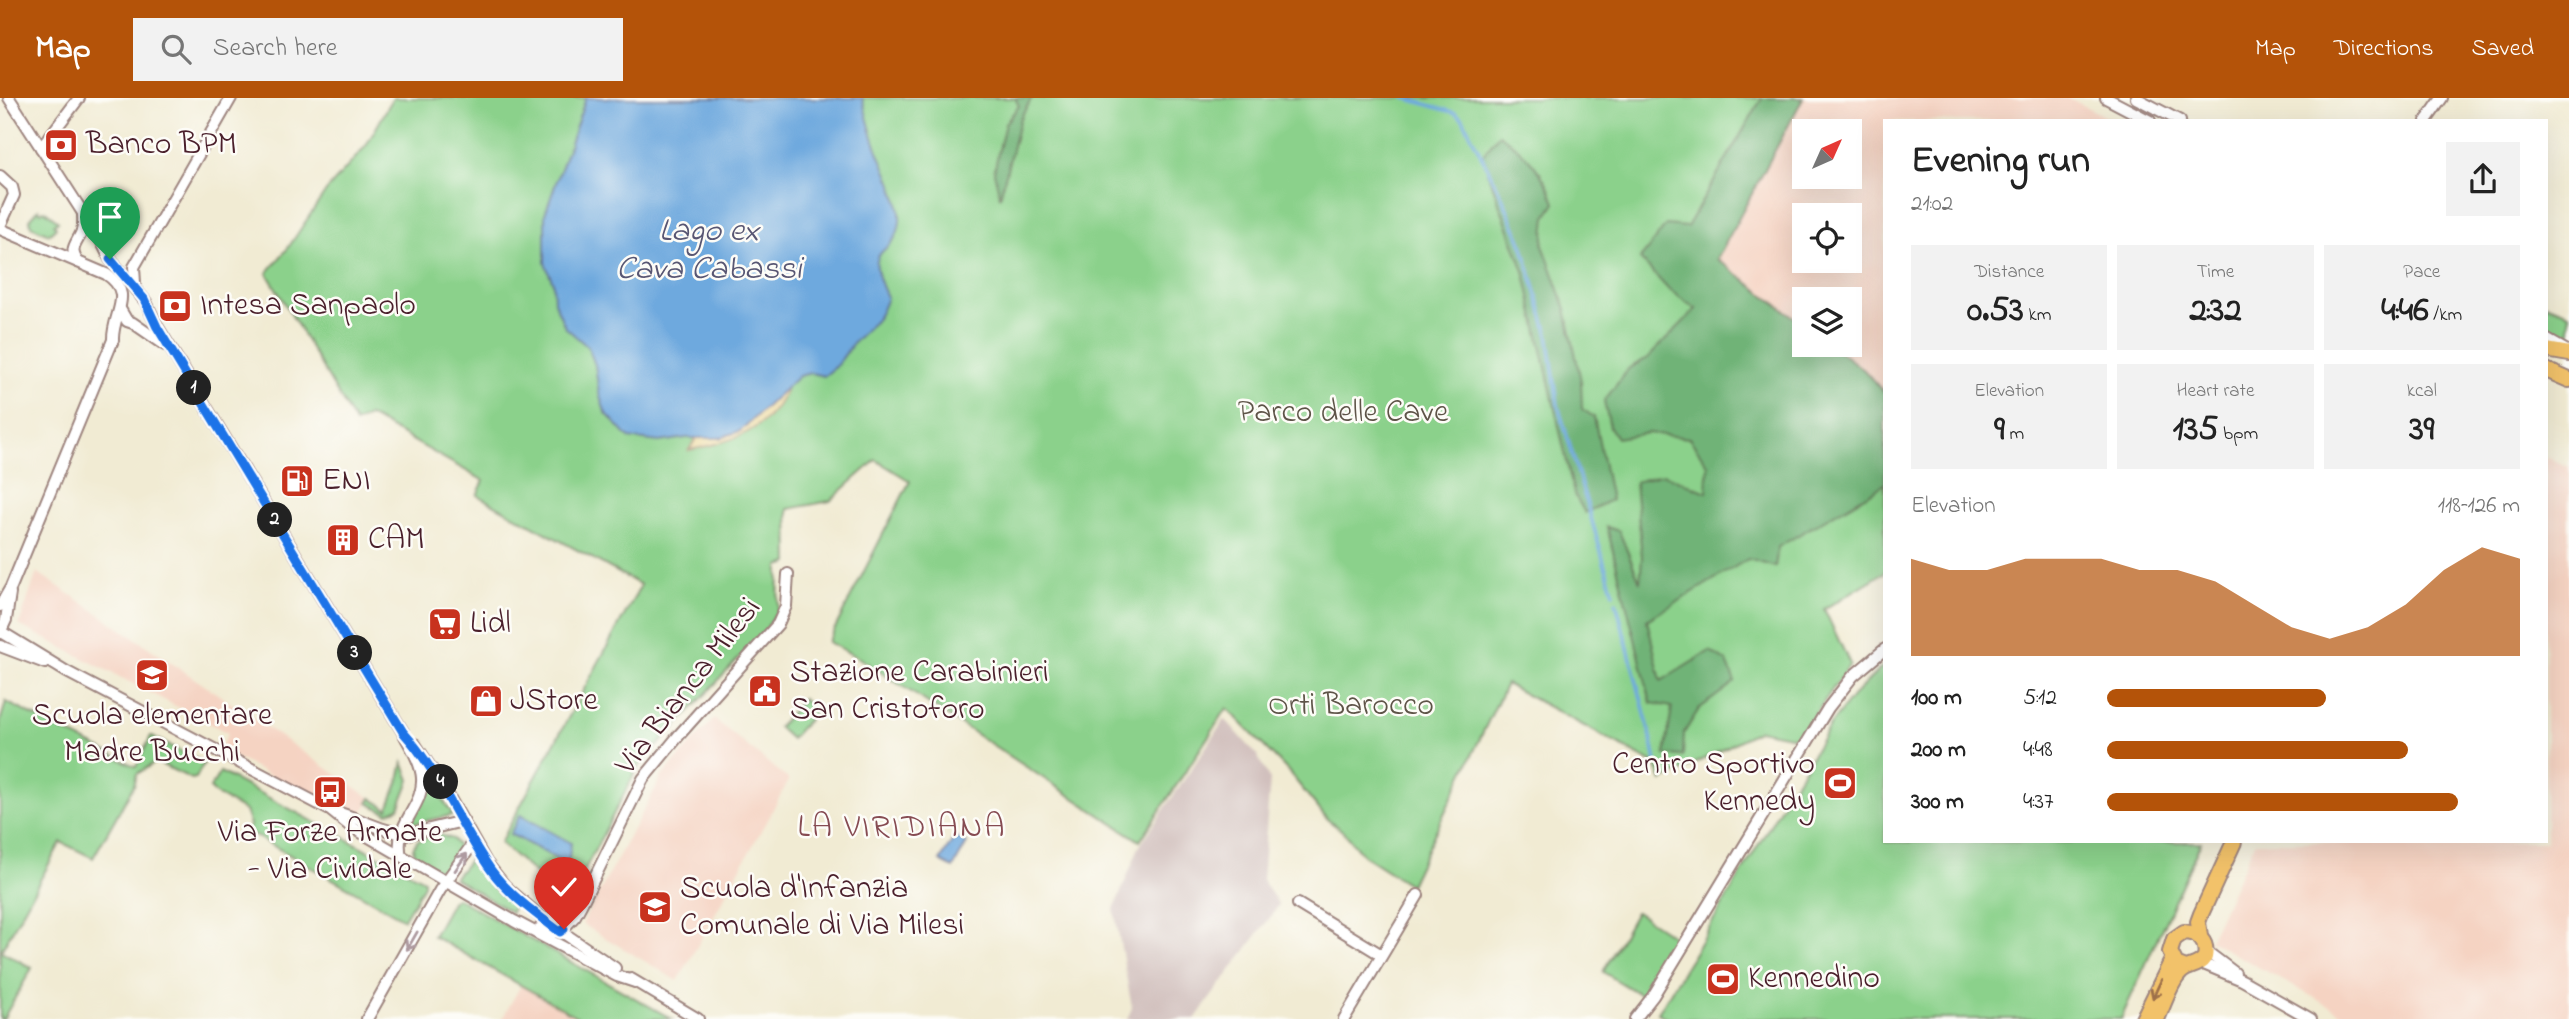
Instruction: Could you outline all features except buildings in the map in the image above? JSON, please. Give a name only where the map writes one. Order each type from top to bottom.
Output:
[{"type":"main road","points":[[2548,350],[2569,353]]},
{"type":"main road","points":[[2548,371],[2569,377]]},
{"type":"main road","points":[[2143,1019],[2172,960],[2170,946],[2176,936],[2184,932],[2224,843]]},
{"type":"main road","points":[[2198,961],[2198,922],[2234,843]]},
{"type":"main road","points":[[2184,932],[2200,936]]},
{"type":"main road","points":[[2172,960],[2198,961]]},
{"type":"main road","points":[[2157,1019],[2179,974],[2198,961]]},
{"type":"street","points":[[9,98],[83,213],[89,217],[109,257],[146,304],[403,732],[421,769],[422,780],[417,799],[400,833],[401,856]]},
{"type":"street","points":[[41,148],[79,98]]},
{"type":"street","points":[[136,289],[134,267],[231,98]]},
{"type":"street","points":[[2106,98],[2146,119]]},
{"type":"street","points":[[2136,98],[2176,119]]},
{"type":"street","points":[[2427,119],[2442,98]]},
{"type":"street","points":[[0,176],[12,187],[14,193],[0,228],[103,272],[114,280],[122,293],[113,328],[113,340],[11,587],[0,606]]},
{"type":"street","points":[[52,252],[76,241],[87,234],[96,235],[104,244],[105,255],[100,262],[93,266],[82,264],[73,251],[76,241],[83,230],[83,213]]},
{"type":"street","points":[[117,265],[124,268],[134,267]]},
{"type":"street","points":[[120,306],[132,295],[146,304]]},
{"type":"street","points":[[113,340],[132,323],[144,319],[146,304]]},
{"type":"street","points":[[120,306],[124,319],[170,348]]},
{"type":"street","points":[[2548,340],[2569,353]]},
{"type":"street","name":"Via Bianca Milesi","points":[[560,932],[581,905],[643,779],[778,624],[786,606],[788,574]]},
{"type":"street","points":[[11,587],[6,620],[0,632],[67,672],[330,810],[350,826],[514,922],[617,976],[635,982]]},
{"type":"street","points":[[0,646],[67,672]]},
{"type":"street","points":[[1635,1019],[1653,996],[1828,708],[1853,676],[1883,651]]},
{"type":"street","points":[[403,732],[431,767],[474,842],[499,879],[560,932],[635,982],[698,1019]]},
{"type":"street","points":[[330,810],[408,834],[463,821]]},
{"type":"street","points":[[367,1019],[446,882],[474,842]]},
{"type":"street","points":[[1344,1019],[1380,954],[1418,895]]},
{"type":"street","points":[[1298,904],[1380,954]]},
{"type":"street","points":[[542,919],[561,918],[581,905]]},
{"type":"street","points":[[514,922],[531,923],[548,932],[560,932]]},
{"type":"street","points":[[2198,961],[2242,980],[2311,1019]]},
{"type":"shaded area","points":[[1803,98],[2069,98],[2109,119],[1883,119],[1883,392],[1864,370],[1847,357],[1862,357],[1862,287],[1792,287],[1792,316],[1717,259]]},
{"type":"shaded area","points":[[2548,458],[2569,467],[2569,1019],[2353,1019],[2209,940],[2255,843],[2548,843]]},
{"type":"shaded area","name":"Scuola elementare Madre Bucchi","points":[[37,572],[371,798],[359,818],[337,812],[220,749],[228,733],[19,625]]},
{"type":"shaded area","points":[[714,719],[789,780],[678,981],[582,924],[662,776]]},
{"type":"shaded area","points":[[1225,719],[1257,755],[1270,780],[1262,880],[1279,905],[1195,1019],[1127,1019],[1132,1008],[1114,909],[1139,847]]},
{"type":"shaded area","points":[[521,985],[581,1019],[502,1019]]},
{"type":"green space","name":"Parco delle Cave","points":[[393,98],[1803,98],[1717,259],[1792,316],[1792,357],[1847,357],[1864,370],[1883,392],[1883,573],[1824,609],[1850,664],[1799,738],[1759,730],[1662,781],[1655,764],[1506,684],[1410,885],[1363,855],[1227,708],[1140,841],[859,658],[828,642],[910,481],[876,460],[830,501],[788,509],[789,563],[779,566],[778,609],[766,629],[638,767],[568,902],[500,843],[641,585],[477,495],[484,481],[369,416],[355,423],[267,273],[288,248],[326,191],[366,146]]},
{"type":"green space","points":[[1015,98],[1032,98],[1020,118],[1000,197],[994,172],[1005,123],[1019,106]]},
{"type":"green space","points":[[1762,98],[1803,98],[1717,259],[1792,316],[1792,357],[1847,357],[1864,370],[1883,392],[1883,485],[1778,547],[1775,567],[1748,559],[1647,620],[1661,681],[1710,651],[1727,662],[1735,682],[1699,709],[1684,733],[1683,756],[1665,755],[1672,707],[1651,703],[1607,527],[1619,531],[1640,582],[1642,557],[1635,482],[1663,474],[1707,492],[1708,465],[1689,438],[1648,433],[1617,438],[1610,427],[1604,401],[1629,368],[1648,358],[1696,309],[1668,289],[1640,259],[1666,225],[1687,227]]},
{"type":"green space","points":[[1499,134],[1533,164],[1555,203],[1546,217],[1543,245],[1566,309],[1581,381],[1582,409],[1594,417],[1611,500],[1585,513],[1574,494],[1525,274],[1482,156]]},
{"type":"green space","points":[[39,209],[58,221],[49,234],[31,226],[30,219]]},
{"type":"green space","points":[[2548,305],[2569,313],[2569,333],[2559,335],[2548,330]]},
{"type":"green space","name":"Centro Sportivo Kennedy","points":[[1883,666],[1883,843],[2201,843],[2121,1019],[1668,1019],[1658,1013],[1830,725],[1853,696]]},
{"type":"green space","points":[[803,699],[816,711],[791,739],[778,727]]},
{"type":"green space","points":[[6,702],[136,767],[151,736],[204,763],[196,778],[192,779],[156,762],[137,774],[134,785],[93,858],[61,842],[1,951],[32,968],[3,1019],[0,1019],[0,722]]},
{"type":"green space","points":[[403,762],[410,780],[399,808],[388,813],[368,803],[371,798],[388,809]]},
{"type":"green space","points":[[220,772],[424,880],[424,885],[404,919],[247,831],[250,825],[245,811],[210,788]]},
{"type":"green space","points":[[429,778],[453,815],[411,824]]},
{"type":"green space","points":[[437,834],[453,839],[460,850],[459,857],[445,870],[436,869],[415,856],[413,848],[417,841]]},
{"type":"green space","points":[[471,858],[491,885],[514,906],[511,912],[454,878]]},
{"type":"green space","points":[[457,898],[672,1019],[581,1019],[433,936],[453,900]]},
{"type":"green space","points":[[1636,912],[1679,940],[1641,995],[1603,972]]},
{"type":"sand","points":[[788,384],[772,413],[749,431],[720,443],[689,450],[696,438],[719,438],[740,431]]},
{"type":"water","name":"Lago ex Cava Cabassi","points":[[586,98],[862,98],[872,135],[900,212],[897,233],[878,258],[879,279],[887,297],[876,320],[830,371],[824,376],[811,373],[799,376],[740,431],[719,438],[687,438],[659,442],[629,438],[605,412],[595,365],[588,347],[565,327],[554,302],[553,283],[545,263],[545,214]]},
{"type":"water","points":[[520,815],[571,843],[568,865],[510,834]]},
{"type":"water","points":[[955,836],[967,843],[953,868],[940,861]]},
{"type":"waterway","points":[[1405,98],[1456,113],[1463,119],[1503,199],[1523,247],[1548,334],[1558,405],[1613,593]]},
{"type":"waterway","points":[[1616,602],[1656,762]]},
{"type":"place","name":"Banco BPM","points":[[61,145]]},
{"type":"place","name":"Intesa Sanpaolo","points":[[175,306]]},
{"type":"place","name":"ENI","points":[[297,481]]},
{"type":"place","name":"CAM","points":[[343,540]]},
{"type":"place","name":"Lidl","points":[[445,624]]},
{"type":"place","name":"Scuola elementare Madre Bucchi","points":[[152,675]]},
{"type":"place","name":"Stazione Carabinieri San Cristoforo","points":[[765,691]]},
{"type":"place","name":"JStore","points":[[486,701]]},
{"type":"place","name":"Centro Sportivo Kennedy","points":[[1840,783]]},
{"type":"place","name":"Via Forze Armate - Via Cividale","points":[[330,792]]},
{"type":"place","name":"Scuola d'Infanzia Comunale di Via Milesi","points":[[655,907]]},
{"type":"place","name":"Kennedino","points":[[1723,979]]},
{"type":"district","name":"LA VIRIDIANA","points":[[902,828]]},
{"type":"route","points":[[110,259],[146,302],[157,327],[403,732],[444,788],[480,853],[493,872],[520,900],[560,932],[564,929]]},
{"type":"park label","name":"Orti Barocco","points":[[1351,706]]}]
